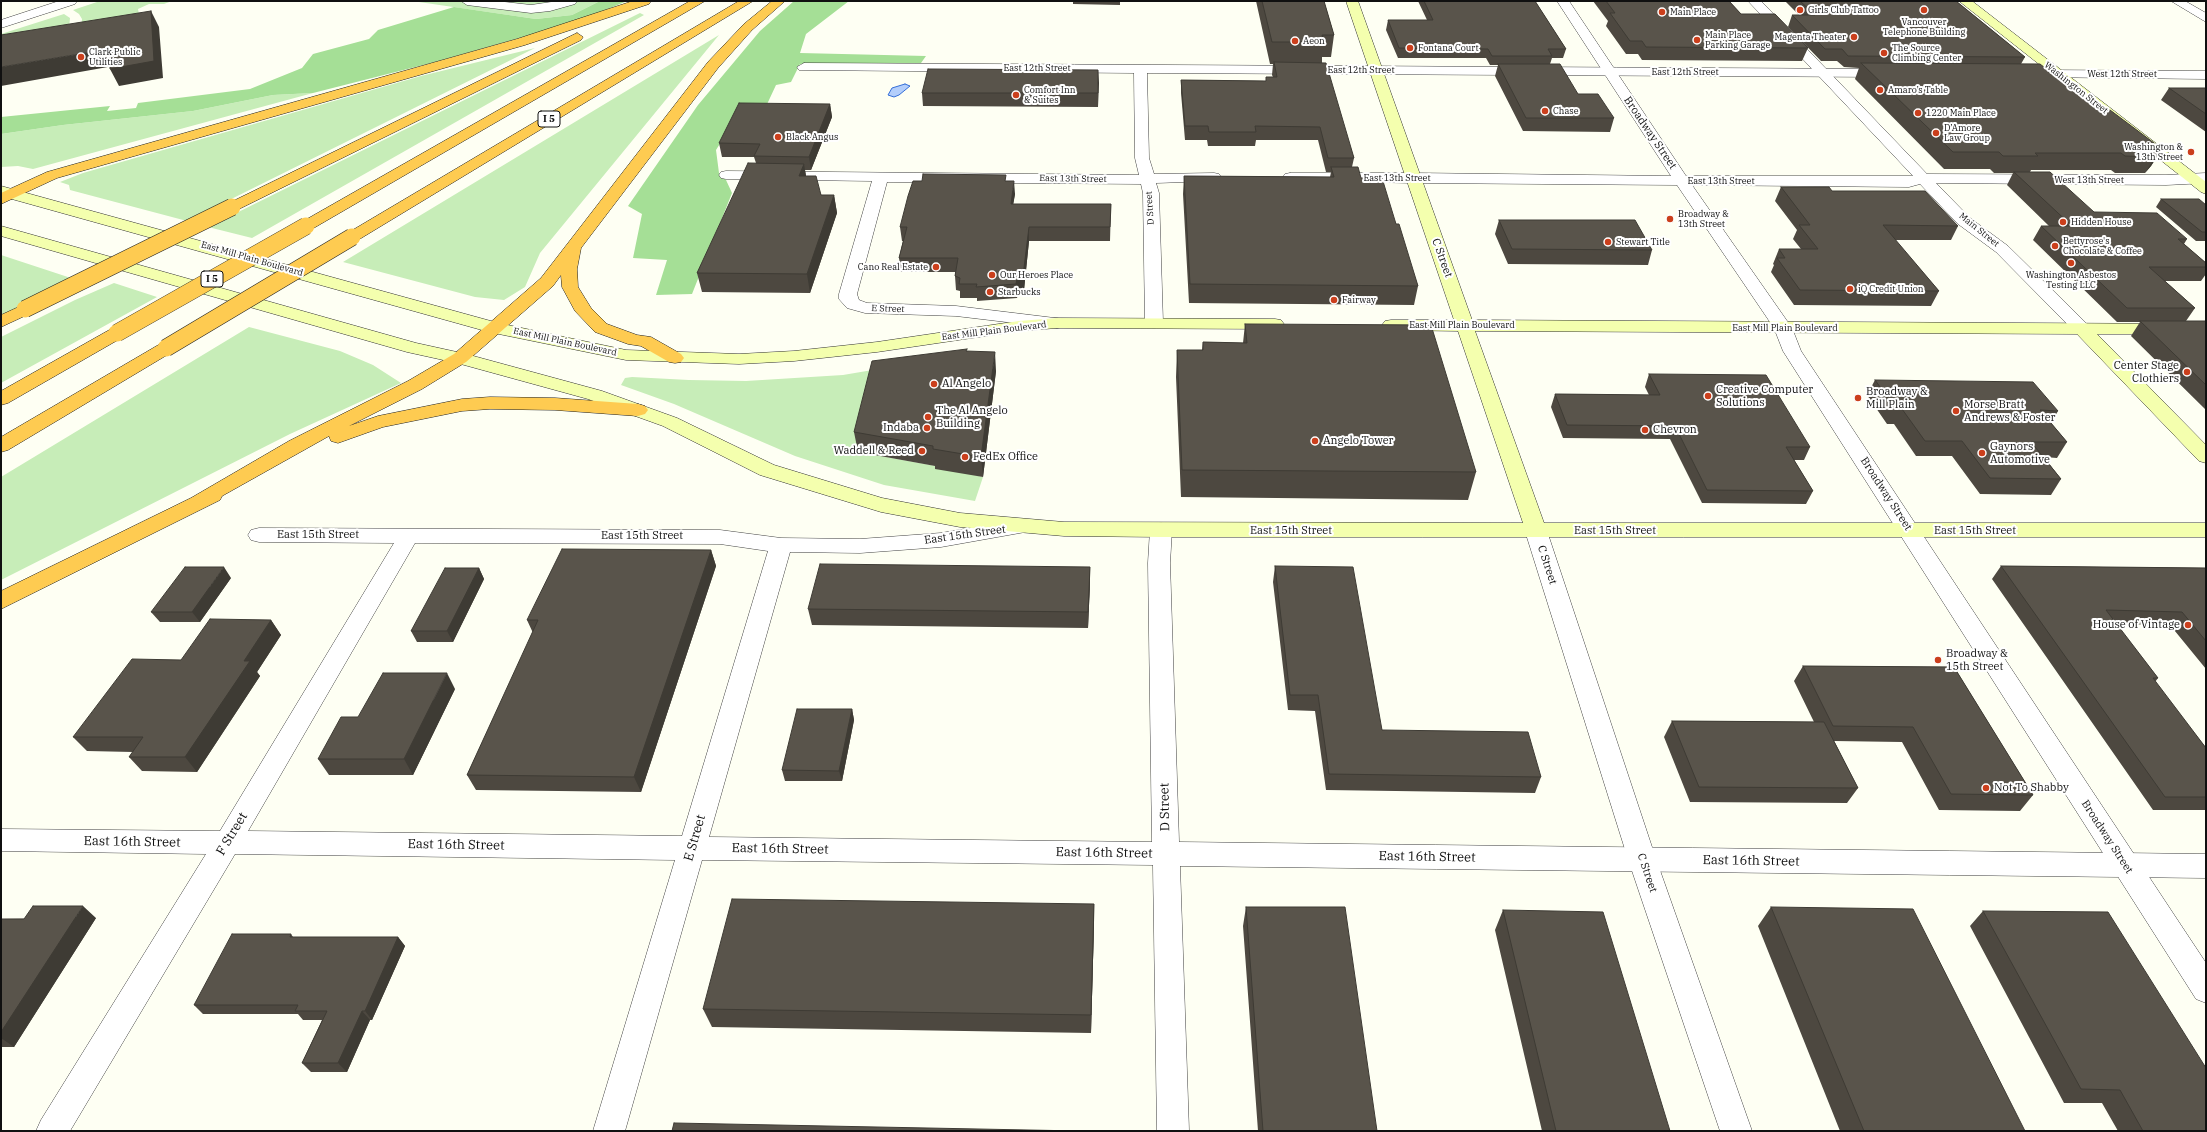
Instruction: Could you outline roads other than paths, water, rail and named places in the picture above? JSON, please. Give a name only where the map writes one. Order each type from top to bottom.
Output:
[{"type":"highway","points":[[5,194],[52,175],[514,44],[645,1]]},
{"type":"highway","points":[[1,322],[650,1]]},
{"type":"highway","name":"I 5","points":[[1,400],[699,1]]},
{"type":"highway","name":"I 5","points":[[1,446],[747,1]]},
{"type":"highway","points":[[199,501],[296,445],[415,385],[460,358],[495,328],[547,282],[713,65],[748,27],[779,1]]},
{"type":"highway","points":[[574,247],[569,269],[570,287],[584,311],[601,328],[634,340],[645,341],[675,358]]},
{"type":"highway","points":[[1,601],[199,501],[334,439],[378,422],[426,412],[490,403],[555,404],[638,410]]},
{"type":"main road","name":"C Street","points":[[1352,1],[1536,531]]},
{"type":"main road","name":"Washington Street","points":[[1965,1],[2058,74],[2200,178],[2206,189]]},
{"type":"main road","name":"East Mill Plain Boulevard","points":[[5,194],[495,328],[587,348],[626,354],[675,358],[739,359],[794,356],[877,347],[1019,326],[1057,323],[1288,324]]},
{"type":"main road","points":[[1,231],[413,348],[460,358]]},
{"type":"main road","name":"East Mill Plain Boulevard","points":[[1374,325],[2206,329]]},
{"type":"main road","name":"Main Street","points":[[2082,329],[2206,457]]},
{"type":"main road","name":"East 15th Street","points":[[460,358],[595,395],[638,410],[670,422],[767,470],[806,483],[881,505],[960,520],[1023,526],[1161,530],[2206,530]]},
{"type":"street","points":[[1,14],[41,1]]},
{"type":"street","points":[[1,24],[71,1]]},
{"type":"street","points":[[466,1],[531,9],[546,8],[571,1]]},
{"type":"street","name":"Broadway Street","points":[[1563,1],[1609,72],[1783,328],[1792,351],[1910,531],[2124,865],[2206,989]]},
{"type":"street","name":"Main Street","points":[[1754,1],[1964,221],[2002,248],[2082,329]]},
{"type":"street","points":[[2177,1],[2206,18]]},
{"type":"street","name":"East 12th Street","points":[[804,67],[1822,72]]},
{"type":"street","name":"D Street","points":[[1140,69],[1142,158],[1151,193],[1154,323]]},
{"type":"street","points":[[1822,72],[1903,73]]},
{"type":"street","name":"West 12th Street","points":[[2027,74],[2206,75]]},
{"type":"street","name":"East 13th Street","points":[[726,175],[881,177],[1230,177]]},
{"type":"street","name":"E Street","points":[[881,177],[848,294],[848,299],[853,304],[865,308],[956,311],[1057,323]]},
{"type":"street","name":"East 13th Street","points":[[1277,177],[1909,182],[1924,178]]},
{"type":"street","name":"West 13th Street","points":[[1924,178],[2166,180],[2200,178]]},
{"type":"street","name":"East 15th Street","points":[[259,535],[720,537],[781,545],[860,546],[941,540],[1023,526]]},
{"type":"street","name":"D Street","points":[[1161,530],[1159,570],[1173,1131]]},
{"type":"street","name":"C Street","points":[[1536,531],[1642,859],[1736,1131]]},
{"type":"street","name":"F Street","points":[[52,1131],[227,843],[409,535]]},
{"type":"street","name":"E Street","points":[[609,1131],[781,545]]},
{"type":"street","name":"East 16th Street","points":[[1,840],[2206,866]]},
{"type":"water","points":[[905,84],[910,86],[899,95],[894,97],[888,95],[892,88]]},
{"type":"place","name":"Girls Club Tattoo","points":[[1800,10]]},
{"type":"place","name":"Vancouver Telephone Building","points":[[1924,10]]},
{"type":"place","name":"Main Place","points":[[1662,12]]},
{"type":"place","name":"Magenta Theater","points":[[1854,37]]},
{"type":"place","name":"Main Place Parking Garage","points":[[1697,40]]},
{"type":"place","name":"Aeon","points":[[1295,41]]},
{"type":"place","name":"Fontana Court","points":[[1410,48]]},
{"type":"place","name":"The Source Climbing Center","points":[[1884,53]]},
{"type":"place","name":"Clark Public Utilities","points":[[81,57]]},
{"type":"place","name":"Amaro’s Table","points":[[1880,90]]},
{"type":"place","name":"Comfort Inn & Suites","points":[[1016,95]]},
{"type":"place","name":"Chase","points":[[1545,111]]},
{"type":"place","name":"1220 Main Place","points":[[1918,113]]},
{"type":"place","name":"D’Amore Law Group","points":[[1936,133]]},
{"type":"place","name":"Black Angus","points":[[778,137]]},
{"type":"place","name":"Washington & 13th Street","points":[[2191,152]]},
{"type":"place","name":"Broadway & 13th Street","points":[[1670,219]]},
{"type":"place","name":"Hidden House","points":[[2063,222]]},
{"type":"place","name":"Stewart Title","points":[[1608,242]]},
{"type":"place","name":"Bettyrose's Chocolate & Coffee","points":[[2055,246]]},
{"type":"place","name":"Washington Asbestos Testing LLC","points":[[2071,263]]},
{"type":"place","name":"Cano Real Estate","points":[[936,267]]},
{"type":"place","name":"Our Heroes Place","points":[[992,275]]},
{"type":"place","name":"iQ Credit Union","points":[[1850,289]]},
{"type":"place","name":"Starbucks","points":[[990,292]]},
{"type":"place","name":"Fairway","points":[[1334,300]]},
{"type":"place","name":"Center Stage Clothiers","points":[[2187,372]]},
{"type":"place","name":"Al Angelo","points":[[934,384]]},
{"type":"place","name":"Creative Computer Solutions","points":[[1708,396]]},
{"type":"place","name":"Broadway & Mill Plain","points":[[1858,398]]},
{"type":"place","name":"Morse Bratt Andrews & Foster","points":[[1956,411]]},
{"type":"place","name":"The Al Angelo Building","points":[[928,417]]},
{"type":"place","name":"Indaba","points":[[927,428]]},
{"type":"place","name":"Chevron","points":[[1645,430]]},
{"type":"place","name":"Angelo Tower","points":[[1315,441]]},
{"type":"place","name":"Waddell & Reed","points":[[922,451]]},
{"type":"place","name":"Gaynors Automotive","points":[[1982,453]]},
{"type":"place","name":"FedEx Office","points":[[965,457]]},
{"type":"place","name":"House of Vintage","points":[[2188,625]]},
{"type":"place","name":"Broadway & 15th Street","points":[[1938,660]]},
{"type":"place","name":"Not To Shabby","points":[[1986,788]]}]
